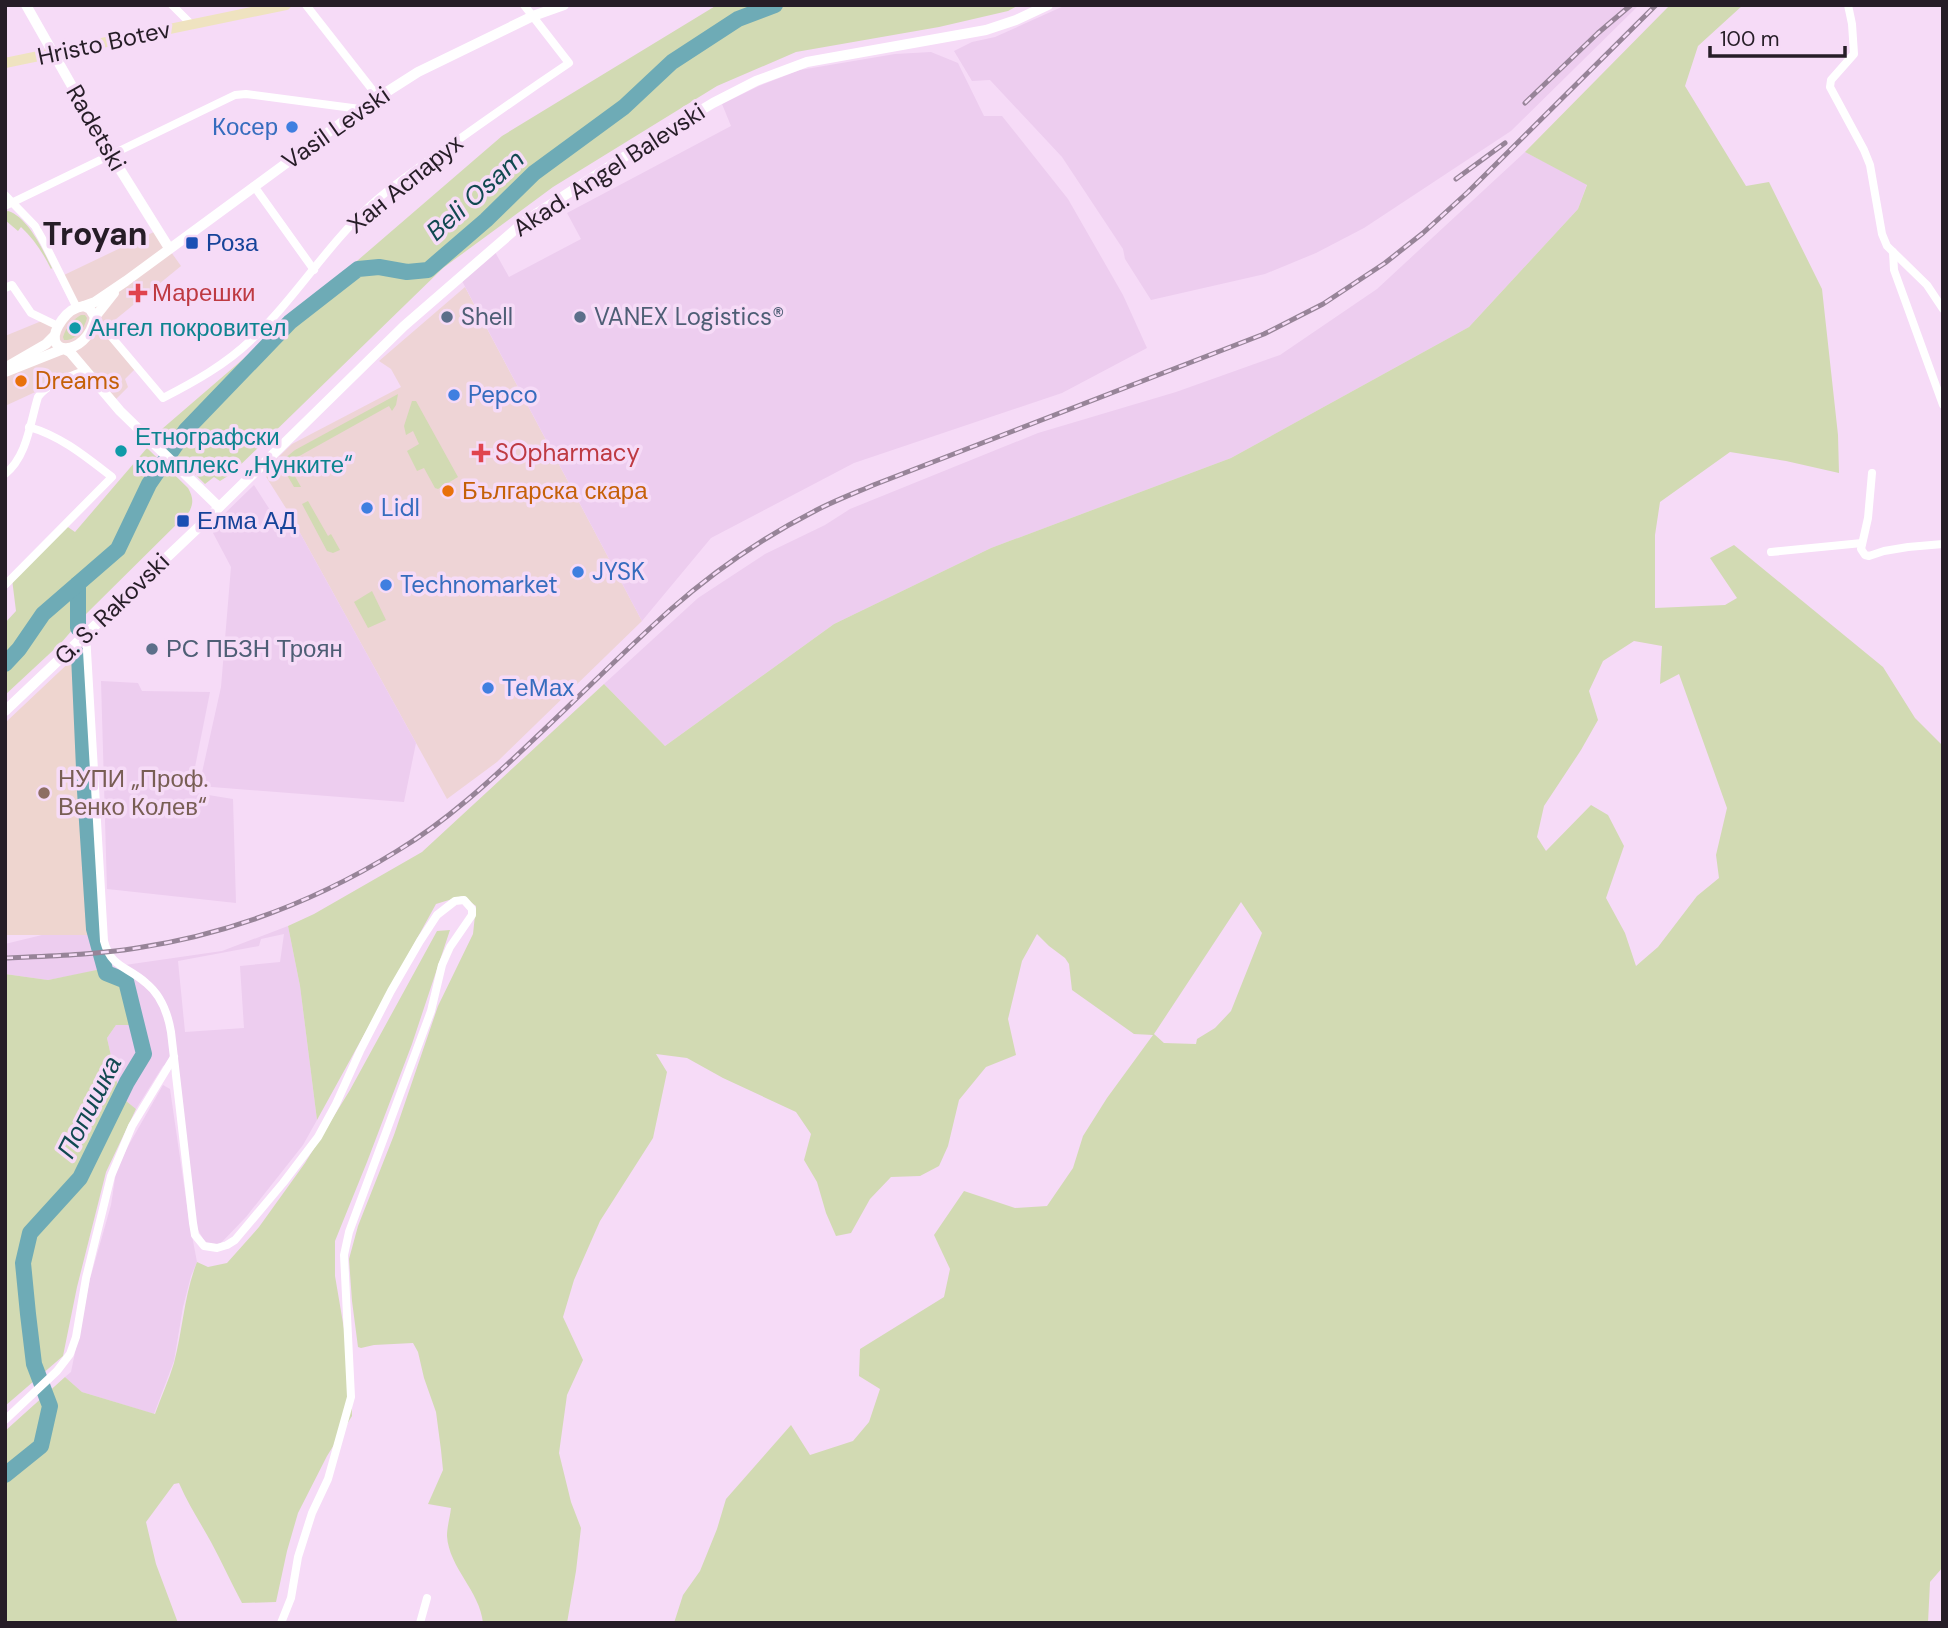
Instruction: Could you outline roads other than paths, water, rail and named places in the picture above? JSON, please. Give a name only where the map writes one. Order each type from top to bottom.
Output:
[{"type":"main road","name":"Hristo Botev","points":[[5,63],[286,5]]},
{"type":"street","name":"Radetski","points":[[26,5],[111,155],[169,248]]},
{"type":"street","points":[[172,5],[192,25]]},
{"type":"street","points":[[306,5],[378,97]]},
{"type":"street","points":[[524,5],[533,16]]},
{"type":"street","name":"Vasil Levski","points":[[81,307],[95,302],[126,281],[378,97],[418,72],[533,16],[564,5]]},
{"type":"street","name":"Akad. Angel Balevski","points":[[219,507],[404,326],[525,221],[638,148],[713,103],[781,70],[807,62],[986,30],[1048,5]]},
{"type":"street","points":[[1848,5],[1854,54],[1830,80],[1830,87],[1870,165],[1882,234],[1887,246],[1927,285],[1943,309]]},
{"type":"street","name":"Хан Аспарух","points":[[95,320],[163,398],[227,361],[260,331],[342,234],[371,205],[569,63],[533,16]]},
{"type":"street","points":[[9,204],[235,95],[246,94],[360,109]]},
{"type":"street","points":[[254,186],[314,270]]},
{"type":"street","points":[[5,195],[9,204],[35,226],[81,307]]},
{"type":"street","points":[[1893,252],[1894,270],[1943,404]]},
{"type":"street","name":"Vasil Levski","points":[[95,320],[106,301],[126,281]]},
{"type":"street","points":[[5,288],[12,285],[31,313],[56,331]]},
{"type":"street","points":[[81,307],[90,309],[95,320],[83,340],[70,349],[5,370],[46,344],[67,314],[81,307]]},
{"type":"street","points":[[56,331],[55,342],[74,356],[120,411],[219,507]]},
{"type":"street","points":[[83,340],[82,357],[97,383]]},
{"type":"street","points":[[5,474],[21,456],[41,392],[86,370]]},
{"type":"street","points":[[5,585],[112,477],[74,448],[42,430],[29,426]]},
{"type":"street","points":[[1872,473],[1863,552],[1869,556],[1884,551],[1943,544]]},
{"type":"street","name":"G. S. Rakovski","points":[[5,711],[219,507]]},
{"type":"street","points":[[1771,552],[1863,543]]},
{"type":"street","points":[[86,634],[106,952],[111,960],[148,984],[159,999],[170,1023],[195,1235],[204,1246],[222,1247],[235,1240],[318,1137],[391,991],[438,915],[455,901],[464,900],[472,909],[472,915],[450,947],[442,965],[431,1011],[349,1232],[344,1255],[351,1397],[328,1479],[312,1513],[298,1557],[291,1598],[281,1623]]},
{"type":"street","points":[[5,1420],[57,1371],[66,1361],[73,1346],[105,1194],[132,1126],[174,1057]]},
{"type":"street","points":[[420,1623],[427,1598]]},
{"type":"waterway","name":"Beli Osam","points":[[5,664],[43,614],[118,549],[149,484],[186,430],[290,322],[358,269],[379,267],[407,272],[428,270],[486,220],[534,173],[624,107],[672,62],[738,19],[775,5]]},
{"type":"waterway","name":"Попишка","points":[[78,584],[78,628]]},
{"type":"waterway","name":"Попишка","points":[[5,1475],[41,1446],[50,1406],[34,1364],[28,1314],[23,1263],[30,1233],[80,1178],[127,1082],[144,1054],[126,981],[106,973],[94,929],[79,655]]},
{"type":"railway","points":[[1525,103],[1631,5]]},
{"type":"railway","points":[[5,958],[120,950],[205,934],[272,913],[367,869],[433,827],[467,800],[670,610],[703,582],[775,533],[828,504],[876,484],[1264,334],[1323,304],[1385,263],[1468,192],[1656,5]]},
{"type":"railway","points":[[1456,179],[1505,143]]},
{"type":"place","name":"Косер","points":[[292,127]]},
{"type":"place","name":"Роза","points":[[192,243]]},
{"type":"place","name":"Марешки","points":[[138,293]]},
{"type":"place","name":"Shell","points":[[447,317]]},
{"type":"place","name":"VANEX Logistics®","points":[[580,317]]},
{"type":"place","name":"Ангел покровител","points":[[75,328]]},
{"type":"place","name":"Dreams","points":[[21,381]]},
{"type":"place","name":"Pepco","points":[[454,395]]},
{"type":"place","name":"Етнографски комплекс „Нунките“","points":[[121,451]]},
{"type":"place","name":"SOpharmacy","points":[[481,453]]},
{"type":"place","name":"Българска скара","points":[[448,491]]},
{"type":"place","name":"Lidl","points":[[367,508]]},
{"type":"place","name":"Елма АД","points":[[183,521]]},
{"type":"place","name":"JYSK","points":[[578,572]]},
{"type":"place","name":"Technomarket","points":[[386,585]]},
{"type":"place","name":"РС ПБЗН Троян","points":[[152,649]]},
{"type":"place","name":"ТеМах","points":[[488,688]]},
{"type":"place","name":"НУПИ „Проф. Венко Колев“","points":[[44,793]]},
{"type":"district","name":"Troyan","points":[[95,234]]}]
